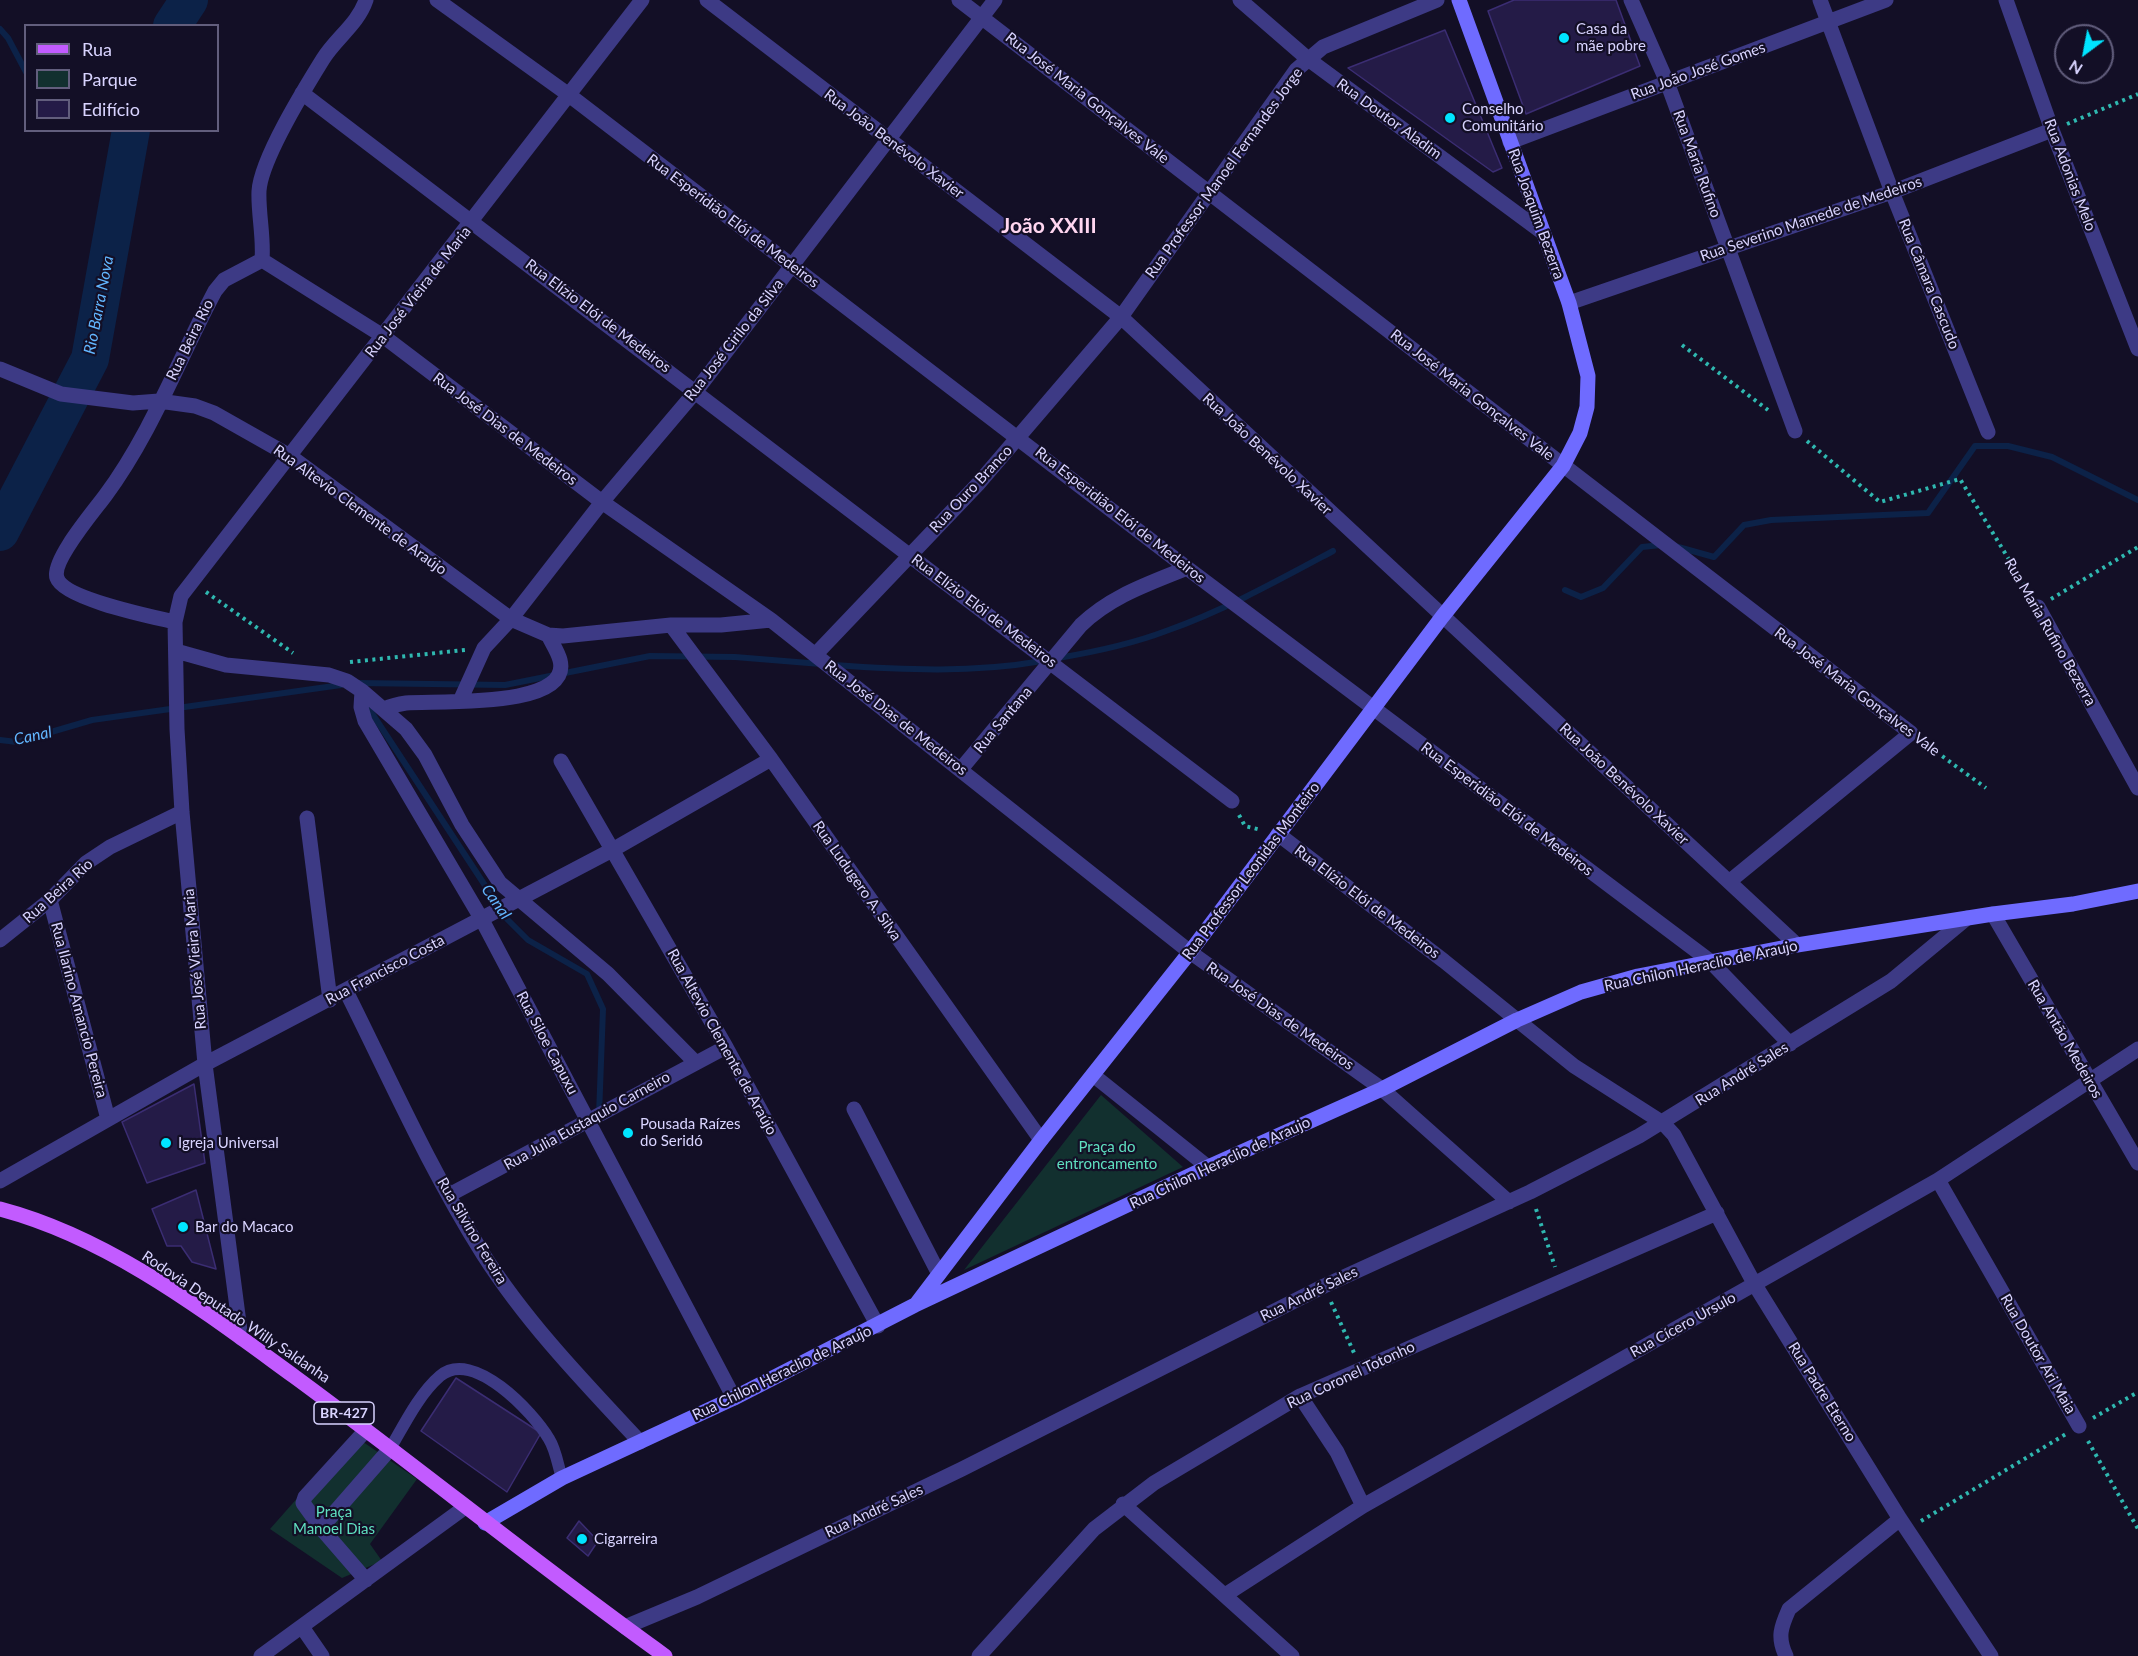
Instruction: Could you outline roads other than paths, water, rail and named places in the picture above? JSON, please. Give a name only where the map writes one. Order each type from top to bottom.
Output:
[{"type":"main road","name":"Rua Joaquim Bezerra","points":[[1459,0],[1569,303],[1588,376],[1587,407],[1580,433]]},
{"type":"main road","name":"Rua Professor Leonidas Monteiro","points":[[915,1305],[1041,1140],[1190,952],[1442,617],[1563,466],[1580,433]]},
{"type":"main road","points":[[1993,914],[2073,904],[2138,891]]},
{"type":"main road","name":"Rua Chilon Heraclio de Araujo","points":[[485,1523],[562,1478],[734,1398],[915,1305],[1208,1167],[1382,1089],[1517,1020],[1581,992],[1710,961],[1993,914]]},
{"type":"main road","name":"Rodovia Deputado Willy Saldanha","points":[[0,1209],[57,1230],[112,1255],[159,1282],[241,1338],[366,1430],[464,1508],[665,1656]]},
{"type":"street","points":[[262,260],[259,191],[280,135],[325,56],[362,10],[366,0]]},
{"type":"street","name":"Rua Esperidião Elói de Medeiros","points":[[437,0],[568,95],[1019,437],[1187,568],[1710,961],[1790,1044]]},
{"type":"street","name":"Rua José Vieira de Maria","points":[[192,582],[642,0]]},
{"type":"street","name":"Rua João Benévolo Xavier","points":[[707,0],[1121,317],[1797,945]]},
{"type":"street","name":"Rua José Maria Gonçalves Vale","points":[[959,0],[1911,733],[1730,881]]},
{"type":"street","name":"Rua José Cirilo da Silva","points":[[460,701],[484,648],[511,619],[602,502],[696,391],[995,0]]},
{"type":"street","name":"Rua Doutor Aladim","points":[[1240,0],[1249,5],[1308,59],[1542,231]]},
{"type":"street","name":"Rua Professor Manoel Fernandes Jorge","points":[[1121,317],[1208,191],[1296,70],[1323,47],[1437,0]]},
{"type":"street","name":"Rua Maria Rufino","points":[[1631,0],[1667,82],[1796,431]]},
{"type":"street","name":"Rua Câmara Cascudo","points":[[1820,0],[1892,192],[1988,432]]},
{"type":"street","name":"Rua João José Gomes","points":[[1510,142],[1886,0]]},
{"type":"street","name":"Rua Adonias Melo","points":[[2006,0],[2052,130],[2138,349]]},
{"type":"street","name":"Rua Elízio Elói de Medeiros","points":[[302,93],[1232,801]]},
{"type":"street","name":"Rua Severino Mamede de Medeiros","points":[[1569,303],[1892,192],[2052,130]]},
{"type":"street","name":"Rua José Dias de Medeiros","points":[[262,260],[383,336],[602,502],[771,620],[1190,952],[1382,1089],[1509,1202]]},
{"type":"street","name":"Rua Beira Rio","points":[[176,622],[112,607],[77,593],[59,581],[56,576],[73,539],[119,477],[215,291],[224,280],[262,260]]},
{"type":"street","name":"Rua Ouro Branco","points":[[815,655],[1019,437],[1121,317]]},
{"type":"street","name":"Rua Altevio Clemente de Araújo","points":[[0,369],[24,381],[85,399],[133,403],[159,401],[195,406],[214,413],[290,456],[511,619],[548,635]]},
{"type":"street","name":"Rua Santana","points":[[961,769],[1098,609],[1117,596],[1187,568]]},
{"type":"street","name":"Rua José Vieira Maria","points":[[192,582],[181,596],[176,622],[182,812],[205,1064],[241,1338]]},
{"type":"street","name":"Rua Maria Rufino Bezerra","points":[[2038,608],[2138,788]]},
{"type":"street","points":[[384,709],[406,703],[510,698],[535,693],[555,679],[561,661],[548,635],[587,636],[671,625],[721,625],[771,620]]},
{"type":"street","name":"Rua Ludugero A. Silva","points":[[671,625],[771,759],[1041,1140]]},
{"type":"street","points":[[176,651],[226,665],[329,675],[346,681],[362,691],[406,729],[425,755],[482,858],[516,899],[608,974],[695,1062]]},
{"type":"street","name":"Rua Siloe Capuxu","points":[[362,691],[361,707],[364,721],[481,918],[734,1398]]},
{"type":"street","name":"Rua Francisco Costa","points":[[0,1181],[205,1064],[614,849],[771,759]]},
{"type":"street","name":"Rua Altevio Clemente de Araújo","points":[[561,761],[614,849],[726,1047],[878,1326]]},
{"type":"street","name":"Rua Beira Rio","points":[[0,940],[50,900],[86,863],[110,847],[182,812]]},
{"type":"street","points":[[307,818],[330,1000]]},
{"type":"street","name":"Rua Elízio Elói de Medeiros","points":[[1278,834],[1374,906],[1574,1066],[1663,1123]]},
{"type":"street","name":"Rua Ilarino Amancio Pereira","points":[[50,900],[108,1119]]},
{"type":"street","name":"Rua Antão Medeiros","points":[[1993,914],[2138,1163]]},
{"type":"street","name":"Rua André Sales","points":[[625,1627],[697,1597],[962,1468],[1324,1286],[1530,1192],[1663,1123],[1891,981],[1967,918]]},
{"type":"street","name":"Rua Silvino Fereira","points":[[346,991],[448,1195],[483,1254],[553,1348],[640,1442]]},
{"type":"street","name":"Rua Julia Eustaquio Carneiro","points":[[448,1195],[589,1122],[726,1047]]},
{"type":"street","name":"Rua Cícero Ursulo","points":[[1226,1595],[1363,1506],[1938,1180],[2138,1049]]},
{"type":"street","points":[[1093,1075],[1208,1167]]},
{"type":"street","points":[[854,1108],[939,1274]]},
{"type":"street","name":"Rua Padre Eterno","points":[[1663,1123],[1674,1135],[1755,1285],[1904,1524],[1991,1656]]},
{"type":"street","name":"Rua Doutor Ari Maia","points":[[1938,1180],[2079,1426]]},
{"type":"street","name":"Rua Coronel Totonho","points":[[979,1656],[1094,1529],[1123,1504],[1300,1396],[1717,1213]]},
{"type":"street","points":[[1300,1396],[1337,1452],[1363,1506]]},
{"type":"street","points":[[366,1430],[303,1500],[304,1508],[366,1580]]},
{"type":"street","points":[[321,1528],[390,1449]]},
{"type":"street","points":[[1123,1504],[1292,1656]]},
{"type":"street","points":[[261,1656],[464,1508]]},
{"type":"street","points":[[1786,1656],[1780,1643],[1780,1628],[1789,1609],[1904,1524]]},
{"type":"street","points":[[302,1627],[322,1656]]},
{"type":"lane","points":[[390,1449],[414,1409],[440,1376],[455,1368],[473,1370],[501,1387],[532,1413],[550,1441],[562,1478]]},
{"type":"waterway","name":"Rio Barra Nova","points":[[173,24],[189,0]]},
{"type":"waterway","name":"Canal","points":[[0,29],[8,38],[24,68]]},
{"type":"waterway","name":"Rio Barra Nova","points":[[0,532],[90,359],[131,132]]},
{"type":"waterway","points":[[1671,545],[1714,557],[1744,525],[1771,520],[1928,513],[1975,446],[2008,446],[2052,457],[2138,500]]},
{"type":"waterway","points":[[1565,590],[1581,597],[1603,588],[1642,547],[1661,545]]},
{"type":"waterway","points":[[1058,658],[1126,644],[1187,623],[1251,594],[1333,551]]},
{"type":"waterway","points":[[357,683],[505,685],[650,656],[735,657],[821,664]]},
{"type":"waterway","points":[[834,665],[965,669],[1042,661]]},
{"type":"waterway","name":"Canal","points":[[0,740],[17,742],[92,720],[341,685]]},
{"type":"waterway","name":"Canal","points":[[364,701],[507,919],[528,940],[587,974],[603,1009],[599,1115]]},
{"type":"place","name":"Casa da mãe pobre","points":[[1564,38]]},
{"type":"place","name":"Conselho Comunitário","points":[[1450,118]]},
{"type":"place","name":"Pousada Raízes do Seridó","points":[[628,1133]]},
{"type":"place","name":"Igreja Universal","points":[[166,1143]]},
{"type":"place","name":"Bar do Macaco","points":[[183,1227]]},
{"type":"place","name":"Cigarreira","points":[[582,1539]]},
{"type":"district","name":"João XXIII","points":[[1049,226]]},
{"type":"park label","name":"Praça do entroncamento","points":[[1107,1156]]},
{"type":"park label","name":"Praça Manoel Dias","points":[[334,1520]]}]
